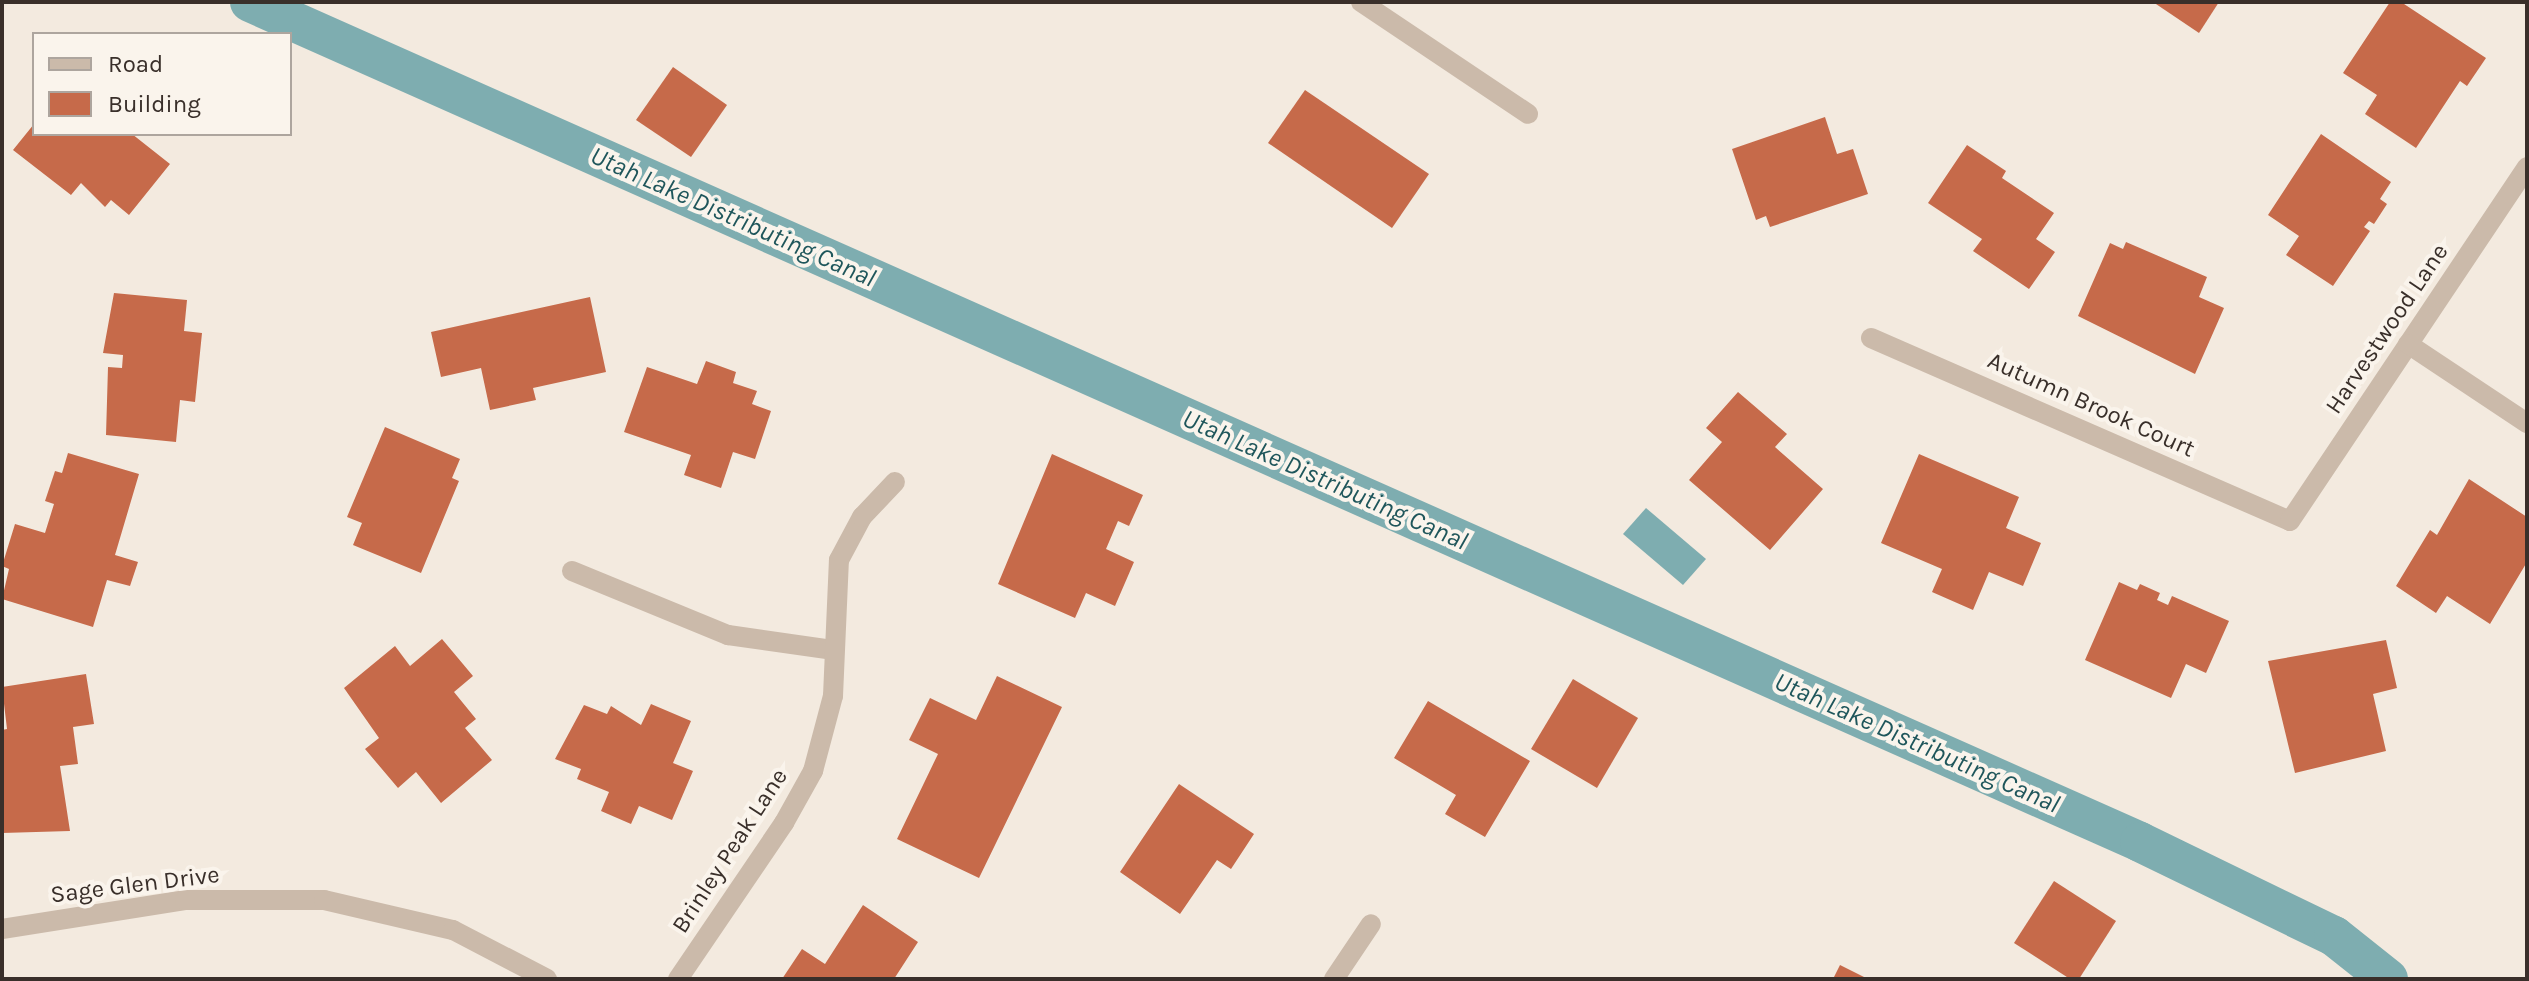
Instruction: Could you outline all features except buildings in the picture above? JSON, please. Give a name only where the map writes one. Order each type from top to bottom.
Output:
[{"type":"street","points":[[1361,2],[1528,114]]},
{"type":"street","name":"Harvestwood Lane","points":[[2290,521],[2527,167]]},
{"type":"street","name":"Autumn Brook Court","points":[[1871,338],[2290,521]]},
{"type":"street","points":[[2408,344],[2527,423]]},
{"type":"street","name":"Brinley Peak Lane","points":[[678,979],[784,823],[813,771],[833,696],[839,560],[862,517],[895,482]]},
{"type":"street","points":[[572,571],[728,635],[834,650]]},
{"type":"street","name":"Sage Glen Drive","points":[[2,929],[185,900],[324,900],[453,930],[547,979]]},
{"type":"street","points":[[1334,979],[1371,924]]},
{"type":"water","points":[[1646,508],[1706,559],[1683,585],[1623,534]]},
{"type":"waterway","name":"Utah Lake Distributing Canal","points":[[250,2],[2140,842],[2334,936],[2388,979]]}]
